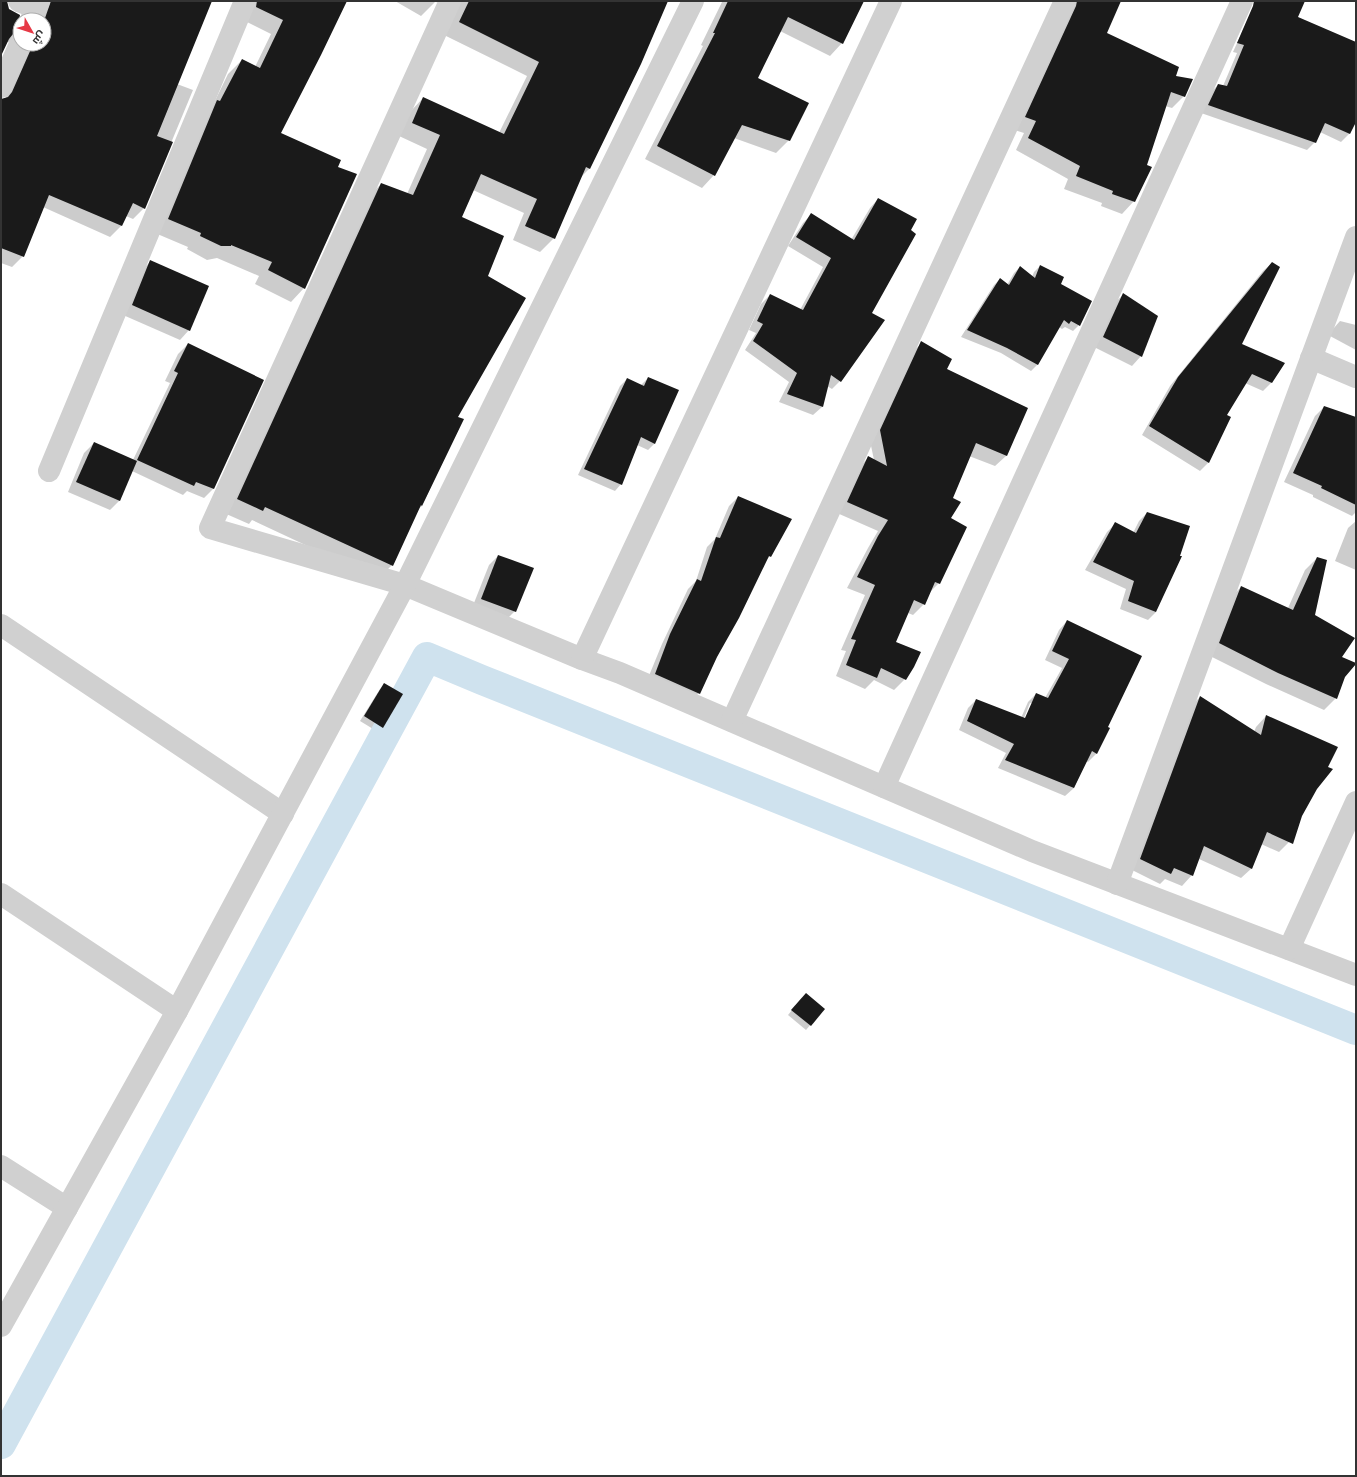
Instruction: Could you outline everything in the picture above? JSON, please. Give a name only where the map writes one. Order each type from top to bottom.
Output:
[{"type":"street","points":[[49,471],[245,1]]},
{"type":"street","points":[[450,1],[210,528],[405,585],[582,659],[620,673],[1032,851],[1356,975]]},
{"type":"street","points":[[1,1326],[177,1011],[405,585],[693,1]]},
{"type":"street","points":[[582,659],[891,1]]},
{"type":"street","points":[[732,721],[1065,1]]},
{"type":"street","points":[[884,787],[1242,1]]},
{"type":"street","points":[[1,87],[16,52]]},
{"type":"street","points":[[1117,884],[1356,237]]},
{"type":"street","points":[[1311,358],[1356,377]]},
{"type":"street","points":[[1,625],[283,814]]},
{"type":"street","points":[[1289,949],[1356,802]]},
{"type":"street","points":[[1,894],[177,1011]]},
{"type":"street","points":[[1,1166],[66,1208]]},
{"type":"building","points":[[1,1],[7,1],[9,9],[14,12],[12,12],[12,35],[1,56]]},
{"type":"building","points":[[51,1],[212,1],[157,136],[173,142],[145,209],[133,203],[122,226],[49,195],[24,257],[1,248],[1,99],[8,97],[12,92],[30,52],[52,52],[52,12],[47,12]]},
{"type":"building","points":[[257,1],[347,1],[281,133],[341,160],[338,167],[357,174],[305,289],[268,270],[272,262],[231,245],[221,246],[200,236],[201,233],[168,219],[217,100],[220,101],[242,59],[260,68],[283,20],[256,7]]},
{"type":"building","points":[[469,1],[668,1],[641,64],[590,169],[586,167],[555,239],[525,226],[537,199],[481,174],[462,217],[504,236],[488,276],[526,298],[458,417],[464,419],[422,506],[421,505],[393,566],[265,507],[263,511],[237,499],[381,183],[413,195],[440,135],[412,123],[423,97],[504,134],[539,62],[459,22]]},
{"type":"building","points":[[728,1],[864,1],[843,44],[788,17],[758,78],[809,103],[790,141],[742,125],[715,176],[657,146],[715,33],[713,33]]},
{"type":"building","points":[[1077,1],[1121,1],[1107,33],[1179,67],[1176,76],[1193,79],[1185,97],[1171,92],[1147,165],[1152,167],[1135,202],[1112,194],[1113,191],[1076,176],[1080,166],[1028,138],[1036,121],[1025,117]]},
{"type":"building","points":[[1254,1],[1305,1],[1298,17],[1356,42],[1356,122],[1350,134],[1325,123],[1316,143],[1208,105],[1218,84],[1227,86],[1244,45],[1237,43]]},
{"type":"building","points":[[878,198],[917,219],[911,230],[916,234],[872,313],[885,320],[841,382],[831,375],[823,407],[787,394],[797,373],[753,341],[763,324],[757,321],[770,294],[803,310],[831,258],[796,237],[811,213],[854,240]]},
{"type":"building","points":[[150,260],[209,286],[190,331],[132,305]]},
{"type":"building","points":[[1272,262],[1280,267],[1242,344],[1285,363],[1272,383],[1252,374],[1227,415],[1231,417],[1209,463],[1149,426],[1178,377]]},
{"type":"building","points":[[1040,265],[1064,277],[1061,284],[1092,301],[1080,326],[1071,321],[1069,324],[1064,320],[1038,365],[1007,348],[967,330],[1000,278],[1009,285],[1020,266],[1035,278]]},
{"type":"building","points":[[1123,293],[1158,316],[1142,357],[1103,337]]},
{"type":"building","points":[[921,341],[952,359],[947,369],[1028,408],[1007,456],[976,443],[953,498],[961,502],[951,518],[967,527],[940,584],[935,582],[925,605],[914,600],[896,642],[921,652],[906,680],[881,668],[877,678],[846,665],[856,640],[851,639],[875,585],[857,577],[888,520],[847,502],[868,456],[887,466],[880,430]]},
{"type":"building","points":[[188,343],[264,380],[214,489],[196,482],[194,486],[137,460],[178,373],[174,371]]},
{"type":"building","points":[[648,377],[679,390],[655,444],[641,437],[622,485],[584,469],[627,378],[644,386]]},
{"type":"building","points":[[1324,406],[1356,417],[1356,505],[1321,488],[1322,486],[1293,473]]},
{"type":"building","points":[[94,442],[137,461],[120,501],[76,482]]},
{"type":"building","points":[[738,496],[792,519],[771,557],[769,556],[739,618],[717,657],[700,694],[655,674],[670,634],[697,579],[701,581],[716,537],[720,538]]},
{"type":"building","points":[[1147,512],[1190,526],[1180,556],[1182,556],[1156,612],[1128,601],[1134,581],[1093,562],[1115,522],[1136,533]]},
{"type":"building","points":[[498,555],[534,568],[516,612],[481,599]]},
{"type":"building","points":[[1317,557],[1327,560],[1315,615],[1355,638],[1342,657],[1356,664],[1345,677],[1337,699],[1278,673],[1219,643],[1241,586],[1293,610]]},
{"type":"building","points":[[1067,620],[1142,656],[1108,727],[1110,728],[1097,754],[1092,751],[1074,788],[1005,760],[1014,744],[967,721],[976,699],[1025,718],[1036,693],[1048,698],[1069,659],[1052,651]]},
{"type":"building","points":[[384,683],[403,694],[383,728],[364,716]]},
{"type":"building","points":[[1200,696],[1261,735],[1266,715],[1338,747],[1328,767],[1333,769],[1317,789],[1302,816],[1293,844],[1267,832],[1252,869],[1204,846],[1193,876],[1174,868],[1171,874],[1140,859]]},
{"type":"building","points":[[806,993],[825,1009],[811,1026],[791,1010]]},
{"type":"waterway","points":[[1,1444],[427,657],[1356,1030]]}]
